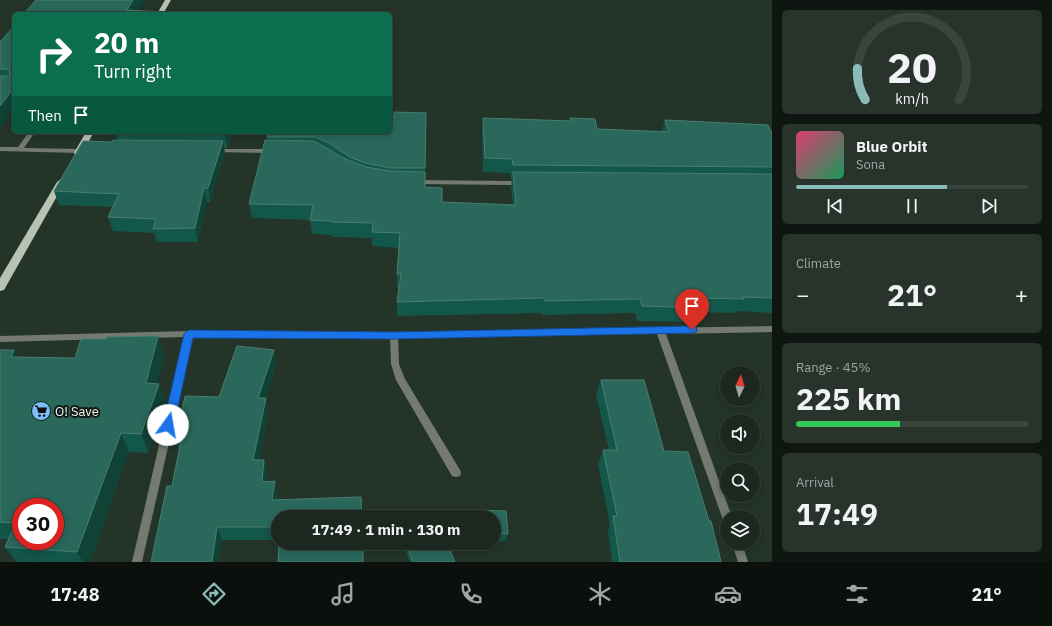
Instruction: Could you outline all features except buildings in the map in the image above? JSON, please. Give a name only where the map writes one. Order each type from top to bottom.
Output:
[{"type":"main road","points":[[161,12],[168,0]]},
{"type":"main road","points":[[72,163],[83,151],[89,134]]},
{"type":"main road","points":[[0,287],[65,175]]},
{"type":"street","points":[[20,149],[31,134]]},
{"type":"street","points":[[0,148],[83,151]]},
{"type":"street","points":[[205,151],[283,151]]},
{"type":"street","points":[[406,182],[526,183]]},
{"type":"street","points":[[0,339],[189,334],[394,335],[772,329]]},
{"type":"street","points":[[660,330],[724,510]]},
{"type":"street","points":[[137,562],[189,334]]},
{"type":"street","points":[[394,335],[395,364],[401,380],[456,473]]},
{"type":"street","points":[[739,550],[743,562]]},
{"type":"place","name":"O! Save","points":[[41,411]]},
{"type":"route","points":[[168,425],[189,334],[394,335],[692,330]]}]
